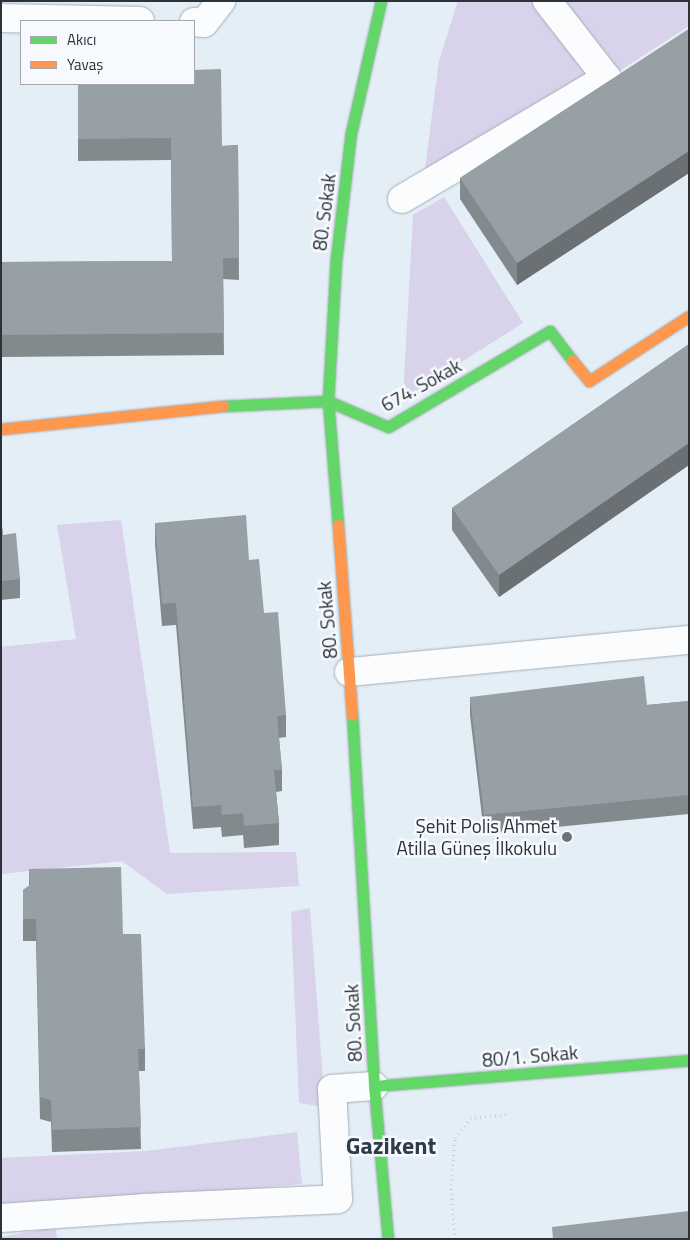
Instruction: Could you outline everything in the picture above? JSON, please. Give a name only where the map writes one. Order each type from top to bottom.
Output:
[{"type":"street","points":[[195,22],[204,23],[221,1]]},
{"type":"street","name":"80. Sokak","points":[[381,1],[351,134],[336,260],[328,401],[349,672],[374,1086],[388,1239]]},
{"type":"street","points":[[402,199],[607,78],[547,1]]},
{"type":"street","points":[[1,18],[94,20]]},
{"type":"street","name":"674. Sokak","points":[[1,429],[232,405],[328,401],[388,427],[550,331],[589,381],[689,316]]},
{"type":"street","points":[[349,672],[689,640]]},
{"type":"street","name":"80/1. Sokak","points":[[374,1086],[689,1060]]},
{"type":"street","points":[[1,1218],[143,1208],[338,1199],[332,1090],[374,1086]]},
{"type":"path","points":[[455,1239],[451,1185],[456,1138],[470,1118],[508,1114]]},
{"type":"shaded area","points":[[458,1],[689,1],[689,26],[421,199],[439,61]]},
{"type":"shaded area","points":[[444,197],[523,323],[403,399],[413,215]]},
{"type":"shaded area","points":[[121,520],[170,853],[296,852],[299,886],[167,894],[122,861],[1,874],[1,647],[76,639],[57,525]]},
{"type":"shaded area","points":[[310,908],[325,1107],[299,1103],[291,912]]},
{"type":"shaded area","points":[[297,1132],[302,1184],[1,1211],[1,1158],[146,1151]]},
{"type":"shaded area","points":[[56,1227],[57,1239],[1,1239],[1,1237]]},
{"type":"building","points":[[689,29],[689,151],[517,263],[460,178]]},
{"type":"building","points":[[221,69],[222,146],[238,145],[239,258],[223,258],[224,333],[1,335],[1,262],[172,261],[171,138],[78,139],[78,85],[195,85],[195,70]]},
{"type":"building","points":[[689,344],[689,443],[499,575],[452,508]]},
{"type":"building","points":[[246,515],[249,560],[259,559],[264,613],[278,612],[286,715],[277,716],[282,770],[274,770],[279,823],[244,826],[243,813],[222,815],[221,805],[193,807],[176,603],[162,604],[155,523]]},
{"type":"building","points":[[1,518],[3,535],[16,533],[20,579],[1,581]]},
{"type":"building","points":[[644,676],[647,705],[689,701],[689,795],[484,815],[470,697]]},
{"type":"building","points":[[121,867],[123,934],[141,934],[145,1049],[138,1049],[141,1127],[52,1130],[51,1100],[40,1097],[36,919],[23,919],[23,890],[30,885],[29,869]]},
{"type":"building","points":[[689,1211],[689,1239],[553,1239],[552,1227]]},
{"type":"traffic: fast","points":[[338,525],[328,401],[336,260],[351,133],[381,1]]},
{"type":"traffic: fast","points":[[223,406],[328,401],[388,427],[550,331],[572,360]]},
{"type":"traffic: fast","points":[[352,714],[374,1086],[388,1239]]},
{"type":"traffic: fast","points":[[374,1086],[689,1060]]},
{"type":"traffic: slow","points":[[572,360],[589,381],[689,316]]},
{"type":"traffic: slow","points":[[1,429],[223,406]]},
{"type":"traffic: slow","points":[[338,525],[352,714]]},
{"type":"place","name":"Şehit Polis Ahmet Atilla Güneş İlkokulu","points":[[567,837]]},
{"type":"district","name":"Gazikent","points":[[391,1146]]}]
